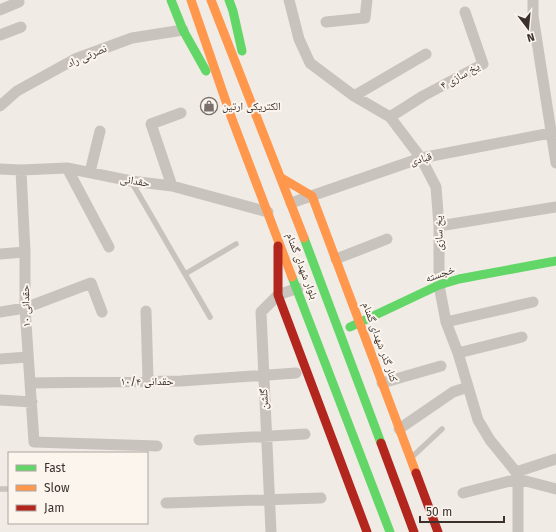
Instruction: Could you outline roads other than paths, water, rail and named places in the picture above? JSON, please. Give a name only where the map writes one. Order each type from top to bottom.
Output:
[{"type":"main road","points":[[171,0],[184,30],[232,119]]},
{"type":"main road","name":"بلوار شهدای گمنام","points":[[211,0],[291,203],[382,442],[414,532]]},
{"type":"main road","points":[[229,0],[233,11],[254,110]]},
{"type":"main road","name":"بلوار شهدای گمنام","points":[[193,4],[232,119],[298,288],[390,532]]},
{"type":"main road","points":[[280,177],[312,196]]},
{"type":"main road","name":"کنار گذر شهدای گمنام","points":[[312,196],[438,532]]},
{"type":"main road","points":[[278,238],[278,295],[367,532]]},
{"type":"main road","name":"خجسته","points":[[340,332],[439,285],[459,279],[556,261]]},
{"type":"main road","points":[[359,452],[382,442]]},
{"type":"street","name":"یخ سازی","points":[[289,0],[299,39],[310,63],[354,96],[390,117],[420,158],[436,187],[439,226],[439,285],[446,322],[458,353],[478,420],[490,440],[517,475]]},
{"type":"street","points":[[326,22],[365,18],[367,0]]},
{"type":"street","points":[[533,0],[533,16],[554,133],[556,163]]},
{"type":"street","points":[[0,10],[19,2]]},
{"type":"street","name":"یخ سازی ۴","points":[[390,117],[423,96],[483,64],[465,12]]},
{"type":"street","points":[[0,35],[21,27]]},
{"type":"street","name":"نصرتی راد","points":[[0,106],[17,91],[75,59],[132,38],[184,30]]},
{"type":"street","points":[[354,96],[426,54]]},
{"type":"street","points":[[172,186],[151,124],[182,114]]},
{"type":"street","points":[[90,172],[100,131]]},
{"type":"street","name":"قبادی","points":[[291,203],[420,158],[554,133]]},
{"type":"street","points":[[67,168],[109,247]]},
{"type":"street","name":"حقدانی","points":[[0,170],[67,168],[131,181],[172,186],[268,212]]},
{"type":"street","name":"حقدانی ۱۰","points":[[21,170],[25,252],[25,308],[34,442],[86,448]]},
{"type":"street","points":[[439,226],[556,207]]},
{"type":"street","points":[[336,258],[387,239]]},
{"type":"street","points":[[0,254],[25,252]]},
{"type":"street","points":[[0,312],[25,308],[91,284],[102,312]]},
{"type":"street","name":"گلشن","points":[[271,532],[261,312],[278,295],[298,288]]},
{"type":"street","points":[[446,322],[533,302]]},
{"type":"street","points":[[146,311],[148,380]]},
{"type":"street","points":[[458,353],[522,337]]},
{"type":"street","points":[[0,360],[28,357]]},
{"type":"street","points":[[382,383],[441,366]]},
{"type":"street","name":"حقدانی ۱۰/۴","points":[[30,383],[148,380],[181,381],[296,373]]},
{"type":"street","points":[[399,429],[453,392],[468,387]]},
{"type":"street","points":[[0,400],[32,402]]},
{"type":"street","points":[[199,440],[266,435],[305,434]]},
{"type":"street","points":[[86,448],[157,446]]},
{"type":"street","points":[[463,493],[517,475],[556,459]]},
{"type":"street","points":[[517,475],[556,489]]},
{"type":"street","points":[[517,475],[518,532]]},
{"type":"street","points":[[166,503],[321,498]]},
{"type":"lane","points":[[131,181],[210,317]]},
{"type":"lane","points":[[185,274],[236,244]]},
{"type":"lane","points":[[410,458],[442,429]]},
{"type":"place","name":"الکتریکی ارتین","points":[[209,106]]}]
